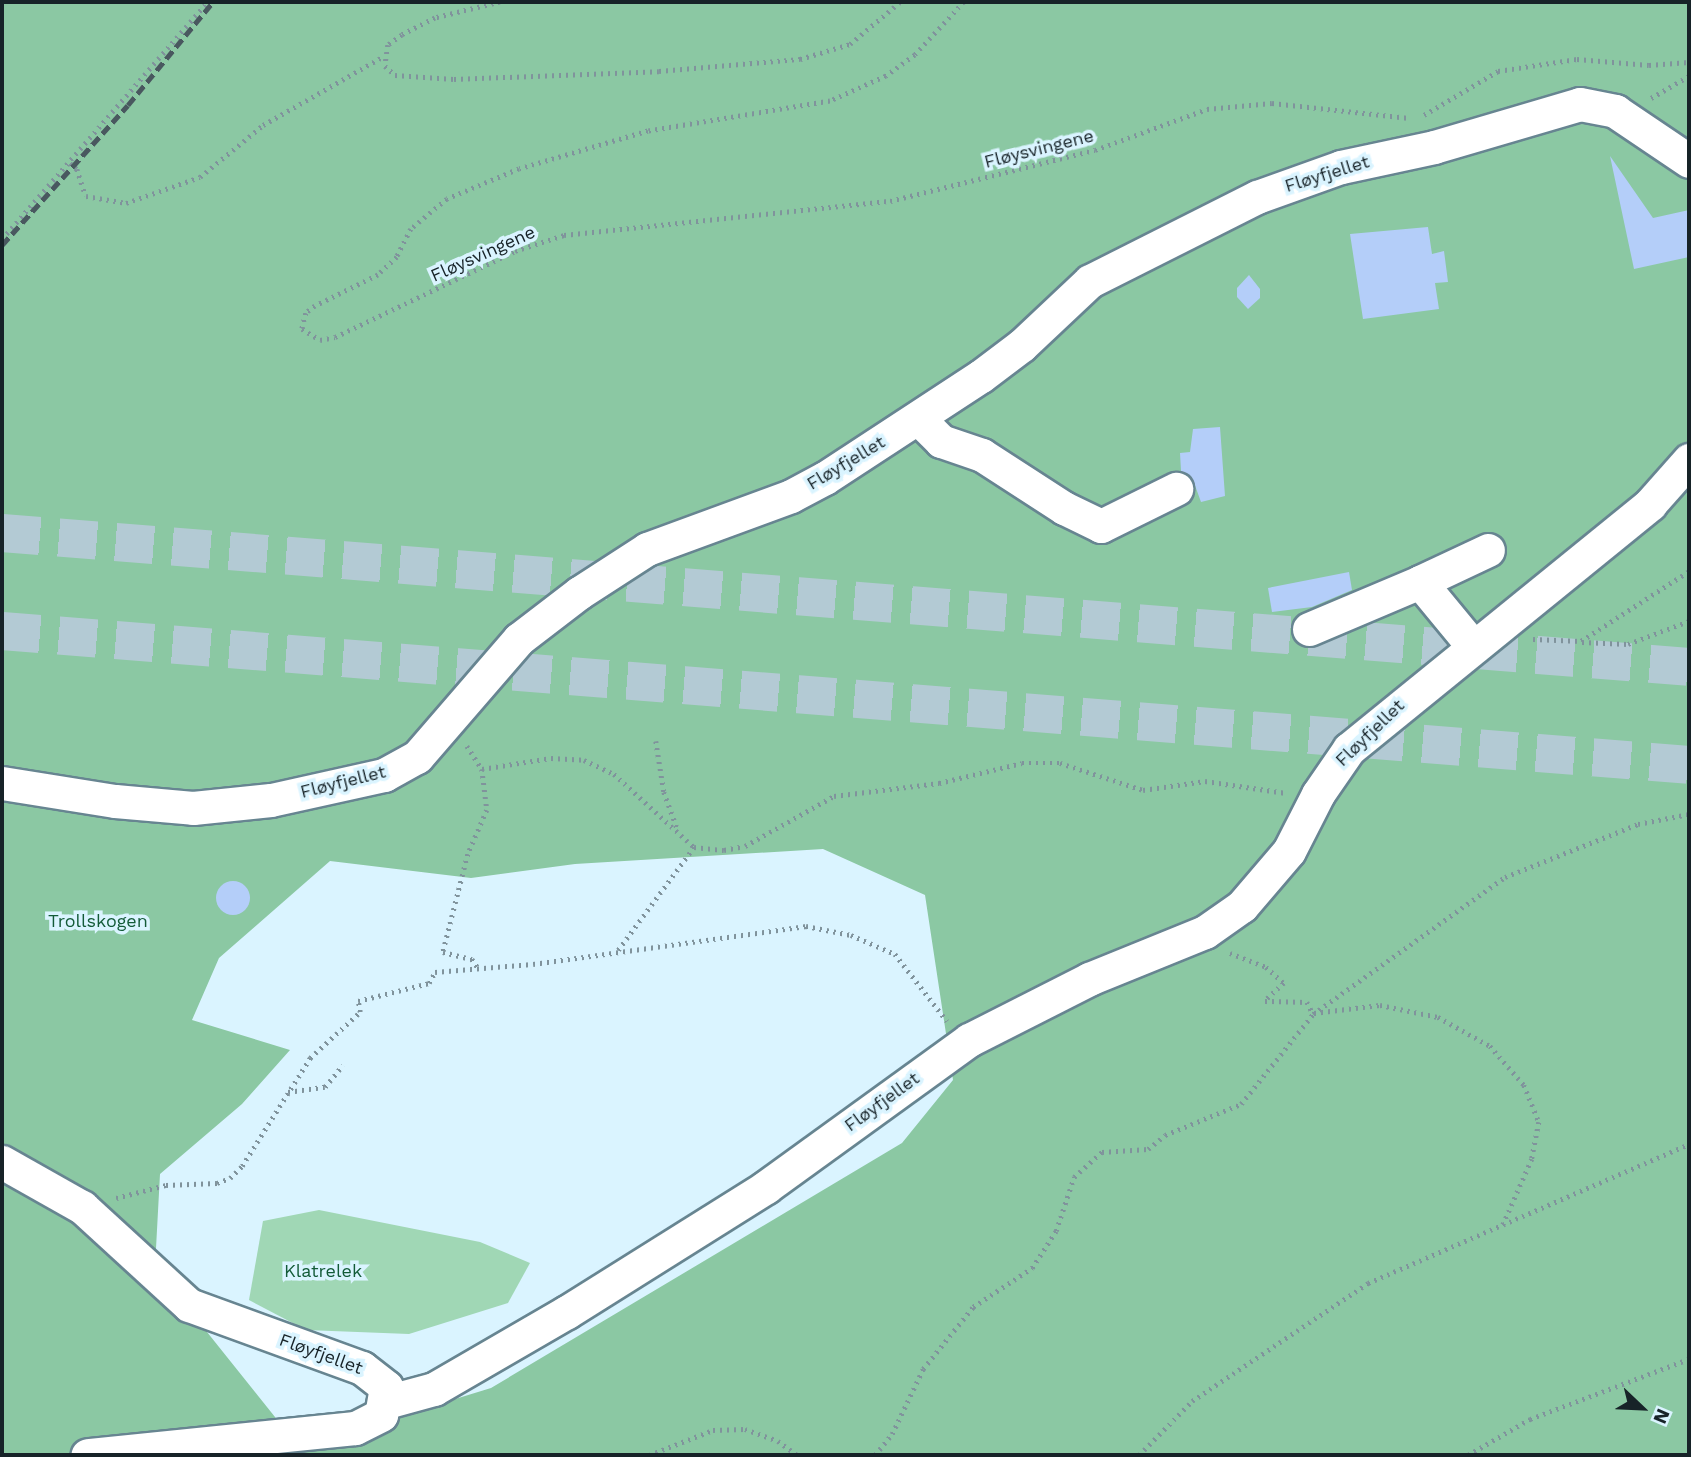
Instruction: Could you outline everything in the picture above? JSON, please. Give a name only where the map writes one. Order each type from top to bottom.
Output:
[{"type":"lane","name":"Fløyfjellet","points":[[2,783],[156,806],[233,806],[384,775],[417,757],[451,722],[519,639],[579,593],[647,549],[791,496],[919,419],[1022,345],[1072,296],[1112,267],[1305,177],[1434,147],[1562,106],[1593,104],[1637,123],[1689,161]]},
{"type":"lane","points":[[919,419],[941,441],[982,455],[1064,508],[1101,526],[1176,489]]},
{"type":"lane","name":"Fløyfjellet","points":[[2,1162],[82,1207],[189,1305],[362,1368],[386,1387],[386,1402],[435,1389],[567,1312],[766,1187],[969,1040],[1089,979],[1183,943],[1242,906],[1268,880],[1289,852],[1315,800],[1349,749],[1478,640],[1650,504],[1689,460]]},
{"type":"lane","points":[[1309,628],[1420,583],[1488,550]]},
{"type":"lane","points":[[1420,583],[1478,640]]},
{"type":"lane","points":[[86,1455],[355,1428],[381,1415],[386,1402]]},
{"type":"path","points":[[2,239],[207,2]]},
{"type":"path","points":[[500,2],[435,18],[388,45],[384,56],[385,66],[395,75],[454,79],[659,71],[800,59],[850,44],[900,2]]},
{"type":"path","name":"Fløysvingene","points":[[964,2],[915,55],[886,76],[830,101],[648,131],[519,169],[447,199],[411,229],[397,257],[378,275],[315,306],[306,313],[302,329],[320,340],[335,337],[515,251],[564,234],[890,201],[1095,150],[1217,108],[1272,103],[1430,121]]},
{"type":"path","points":[[70,163],[77,169],[86,196],[126,203],[200,177],[263,125],[384,56]]},
{"type":"path","points":[[1417,119],[1498,71],[1577,59],[1649,65],[1689,62]]},
{"type":"path","points":[[1637,123],[1648,100],[1689,76]]},
{"type":"path","points":[[1581,641],[1689,571]]},
{"type":"path","points":[[1478,640],[1628,644],[1689,621]]},
{"type":"path","points":[[451,722],[482,769],[487,810],[468,854],[443,952],[472,959],[478,968]]},
{"type":"path","points":[[656,741],[664,792],[677,830]]},
{"type":"path","points":[[482,769],[551,758],[584,760],[614,774],[694,847],[724,850],[745,846],[834,796],[939,783],[1022,763],[1060,763],[1143,790],[1205,781],[1238,782],[1315,800]]},
{"type":"path","points":[[874,1455],[892,1434],[923,1369],[973,1307],[1032,1268],[1056,1231],[1074,1177],[1102,1152],[1148,1149],[1165,1135],[1241,1104],[1313,1014],[1504,877],[1638,824],[1689,814]]},
{"type":"path","points":[[618,951],[694,847]]},
{"type":"path","points":[[82,1207],[166,1185],[217,1183],[230,1178],[242,1166],[310,1058],[360,1012],[358,1001],[429,983],[435,972],[806,926],[851,935],[895,954],[940,1015],[969,1040]]},
{"type":"path","points":[[1183,943],[1202,953],[1232,953],[1266,967],[1284,983],[1265,1001],[1307,1002],[1313,1014]]},
{"type":"path","points":[[1313,1014],[1380,1006],[1438,1017],[1499,1056],[1524,1085],[1539,1122],[1532,1159],[1503,1225]]},
{"type":"path","points":[[287,1091],[324,1087],[343,1065]]},
{"type":"path","points":[[1139,1455],[1192,1401],[1368,1283],[1689,1144]]},
{"type":"path","points":[[1468,1455],[1530,1419],[1689,1359]]},
{"type":"path","points":[[649,1455],[713,1430],[745,1430],[778,1441],[797,1455]]},
{"type":"green space","name":"Trollskogen","points":[[2,2],[1689,2],[1689,1455],[2,1455]],"holes":[[[823,849],[925,895],[953,1080],[902,1143],[491,1388],[299,1447],[155,1267],[160,1174],[242,1104],[290,1050],[192,1020],[219,958],[330,861],[471,878],[575,864]]]},
{"type":"green space","name":"Klatrelek","points":[[319,1210],[480,1242],[530,1263],[508,1303],[409,1334],[306,1330],[249,1300],[263,1221]]},
{"type":"building","points":[[1610,156],[1653,218],[1689,210],[1689,257],[1634,269]]},
{"type":"building","points":[[1428,227],[1432,254],[1444,251],[1448,282],[1435,283],[1439,309],[1363,319],[1350,234]]},
{"type":"building","points":[[1249,275],[1260,289],[1260,298],[1248,309],[1237,297],[1237,288]]},
{"type":"building","points":[[1220,427],[1225,496],[1201,502],[1193,480],[1181,471],[1180,453],[1190,452],[1193,429]]},
{"type":"building","points":[[1349,572],[1352,590],[1312,607],[1272,612],[1268,588]]},
{"type":"building","points":[[233,881],[245,886],[250,898],[245,910],[233,915],[221,910],[216,898],[221,886]]},
{"type":"tunnel","points":[[2,533],[1689,667]]},
{"type":"tunnel","points":[[2,631],[1689,765]]},
{"type":"railway","points":[[2,245],[128,105],[213,2]]}]
